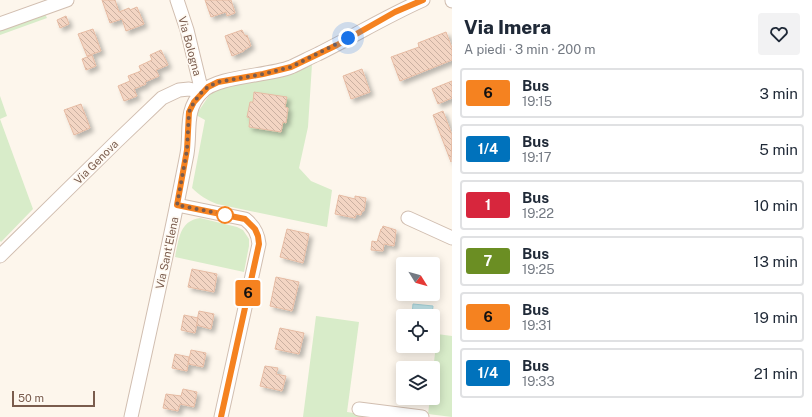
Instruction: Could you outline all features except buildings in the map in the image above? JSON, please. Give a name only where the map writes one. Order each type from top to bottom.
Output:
[{"type":"street","points":[[0,24],[50,3],[66,0]]},
{"type":"street","name":"Via Bologna","points":[[177,0],[187,30],[202,92]]},
{"type":"street","name":"Via Sant'Elena","points":[[131,417],[177,205],[187,150],[189,112],[194,102],[208,87],[218,82],[263,74],[291,67],[337,45],[395,12],[423,0]]},
{"type":"street","name":"Via Genova","points":[[0,256],[162,98],[179,90],[189,89],[202,92]]},
{"type":"street","points":[[177,205],[245,219],[255,229],[258,236],[259,244],[221,417]]},
{"type":"street","points":[[408,218],[452,238]]},
{"type":"street","points":[[359,409],[422,417]]},
{"type":"green space","points":[[45,14],[47,18],[0,35],[0,30]]},
{"type":"green space","points":[[312,64],[308,127],[299,168],[311,181],[332,190],[327,227],[217,204],[204,198],[195,191],[192,188],[205,120],[196,115],[210,94],[219,89]]},
{"type":"green space","points":[[0,96],[7,116],[0,119]]},
{"type":"green space","points":[[0,119],[33,209],[1,242],[0,241]]},
{"type":"green space","points":[[200,218],[237,227],[243,230],[249,239],[244,272],[175,257],[179,238],[184,227],[193,220]]},
{"type":"green space","points":[[316,316],[359,322],[347,412],[381,417],[303,417]]},
{"type":"green space","points":[[440,334],[452,336],[452,417],[428,414],[429,405],[440,405],[440,361],[434,361],[435,353],[440,353]]},
{"type":"water","points":[[413,304],[433,306],[433,309],[413,309]]},
{"type":"bus line","name":"6","points":[[221,417],[259,244],[255,229],[251,223],[245,219],[177,205],[187,150],[189,112],[194,102],[202,92],[218,82],[263,74],[291,67],[337,45],[395,12],[423,0]]},
{"type":"route","points":[[225,215],[232,216],[177,205],[187,150],[189,112],[194,102],[208,87],[218,82],[263,74],[291,67],[337,45],[348,38]]}]
